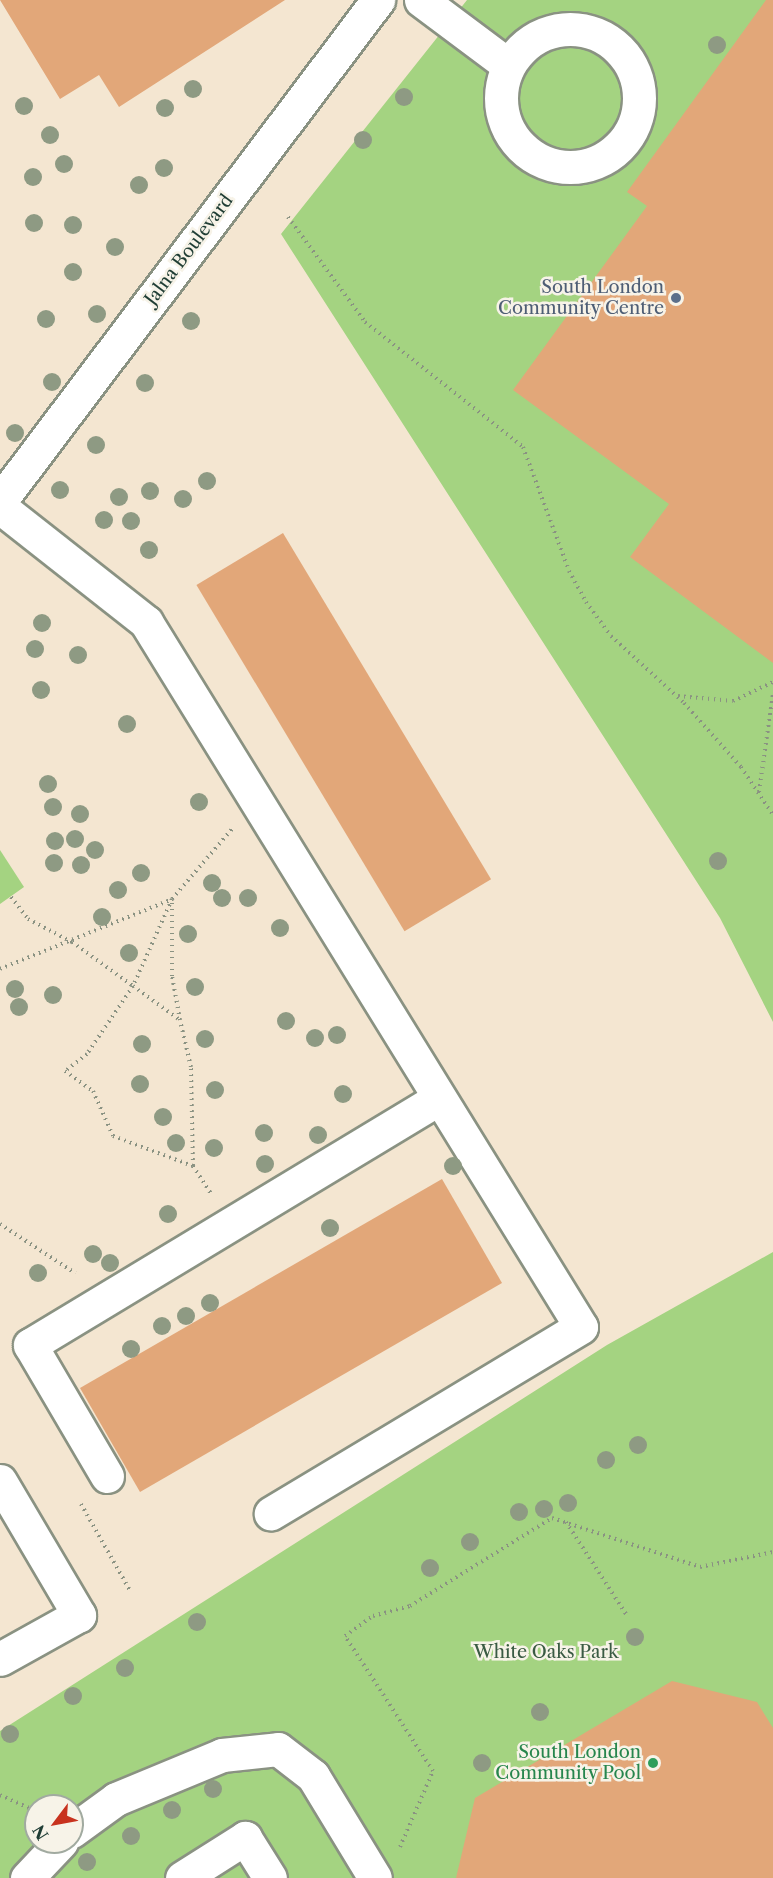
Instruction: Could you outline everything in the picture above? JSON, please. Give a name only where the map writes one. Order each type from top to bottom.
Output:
[{"type":"street","name":"Jalna Boulevard","points":[[0,501],[378,0]]},
{"type":"street","points":[[421,0],[508,65]]},
{"type":"street","points":[[572,29],[605,37],[625,55],[640,95],[625,140],[587,165],[541,161],[522,149],[501,110],[508,65],[540,34],[572,29]]},
{"type":"street","points":[[0,507],[146,622],[438,1099],[581,1327],[271,1513]]},
{"type":"street","points":[[106,1476],[30,1345],[438,1099]]},
{"type":"street","points":[[0,1481],[79,1615],[0,1659]]},
{"type":"street","points":[[84,1822],[116,1799],[222,1755],[278,1749],[313,1776],[385,1868]]},
{"type":"street","points":[[182,1878],[245,1838],[270,1878]]},
{"type":"street","points":[[27,1878],[50,1854]]},
{"type":"path","points":[[288,217],[365,322],[523,447],[569,571],[586,602],[611,636],[676,696],[759,793],[773,815]]},
{"type":"path","points":[[676,696],[733,701],[773,682]]},
{"type":"path","points":[[759,793],[773,694]]},
{"type":"path","points":[[172,899],[172,976],[191,1067],[193,1166],[113,1136],[93,1091],[65,1071],[87,1054],[133,986],[172,899],[240,821]]},
{"type":"path","points":[[11,897],[28,919],[72,942],[180,1020]]},
{"type":"path","points":[[0,969],[72,942],[172,899]]},
{"type":"path","points":[[0,1224],[111,1296]]},
{"type":"path","points":[[385,1868],[433,1771],[345,1636],[373,1616],[410,1605],[552,1518],[700,1567],[773,1552]]},
{"type":"path","points":[[566,1522],[626,1614]]},
{"type":"path","points":[[0,1794],[24,1805]]},
{"type":"green space","points":[[467,0],[773,0],[773,1022],[720,918],[281,234]]},
{"type":"green space","points":[[0,850],[24,887],[0,904]]},
{"type":"green space","name":"White Oaks Park","points":[[773,1252],[773,1878],[0,1878],[0,1731],[607,1345]]},
{"type":"building","points":[[0,0],[285,0],[119,107],[99,75],[60,99]]},
{"type":"building","name":"South London Community Centre","points":[[766,0],[773,0],[773,663],[630,557],[669,504],[513,390],[647,206],[627,192]]},
{"type":"building","points":[[283,533],[491,879],[405,931],[196,585]]},
{"type":"building","points":[[442,1179],[502,1283],[140,1492],[80,1388]]},
{"type":"building","name":"South London Community Pool","points":[[672,1681],[757,1702],[773,1728],[773,1878],[456,1878],[475,1798]]},
{"type":"place","name":"South London Community Centre","points":[[676,298]]},
{"type":"place","name":"South London Community Pool","points":[[653,1763]]}]
